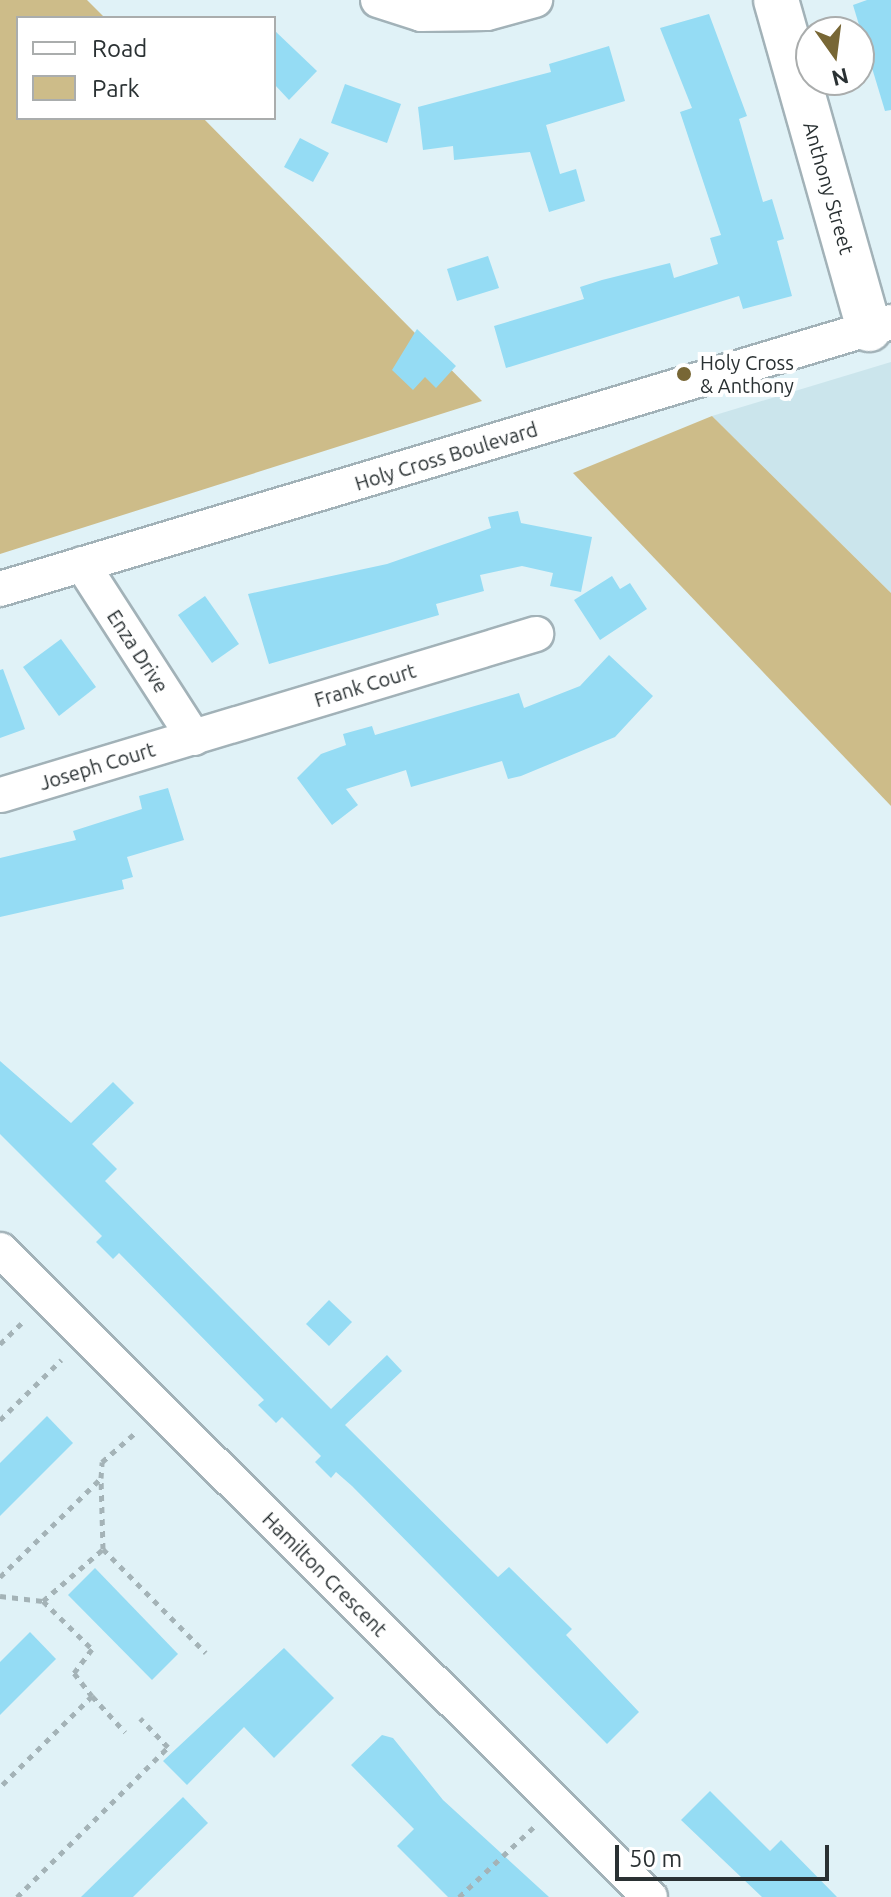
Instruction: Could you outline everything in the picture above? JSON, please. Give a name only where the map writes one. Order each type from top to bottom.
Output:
[{"type":"street","points":[[378,0],[421,14],[487,13],[535,0]]},
{"type":"street","name":"Anthony Street","points":[[776,0],[880,326]]},
{"type":"street","name":"Holy Cross Boulevard","points":[[0,589],[880,326]]},
{"type":"street","name":"Enza Drive","points":[[82,564],[194,738]]},
{"type":"street","name":"Frank Court","points":[[194,738],[536,634]]},
{"type":"street","name":"Joseph Court","points":[[1,795],[194,738]]},
{"type":"street","name":"Hamilton Crescent","points":[[0,1250],[650,1897]]},
{"type":"path","points":[[0,1344],[23,1322]]},
{"type":"path","points":[[0,1420],[61,1360]]},
{"type":"path","points":[[134,1434],[102,1462],[103,1549],[206,1653]]},
{"type":"path","points":[[0,1577],[101,1478]]},
{"type":"path","points":[[43,1601],[103,1549]]},
{"type":"path","points":[[0,1596],[43,1601],[92,1649],[74,1673],[125,1732]]},
{"type":"path","points":[[0,1787],[92,1696]]},
{"type":"path","points":[[17,1897],[168,1747],[140,1718]]},
{"type":"path","points":[[459,1897],[557,1805]]},
{"type":"shaded area","points":[[891,362],[891,593],[712,416]]},
{"type":"green space","points":[[0,0],[87,0],[103,16],[16,16],[16,120],[205,120],[482,401],[0,554]]},
{"type":"green space","points":[[712,416],[891,593],[891,806],[573,473]]},
{"type":"building","points":[[867,0],[891,0],[891,110],[885,111],[875,78],[875,16],[856,16],[853,5]]},
{"type":"building","points":[[709,14],[747,116],[739,119],[763,202],[772,199],[784,239],[777,241],[792,296],[743,309],[739,296],[506,368],[494,326],[584,299],[580,287],[602,280],[670,263],[674,278],[718,264],[710,238],[721,235],[680,112],[692,108],[660,28]]},
{"type":"building","points":[[276,32],[317,71],[289,100],[276,86]]},
{"type":"building","points":[[609,46],[625,101],[546,125],[560,174],[576,169],[585,201],[549,212],[530,152],[454,160],[453,146],[423,150],[418,107],[551,72],[549,64]]},
{"type":"building","points":[[345,84],[401,104],[387,143],[331,123]]},
{"type":"building","points":[[300,138],[329,153],[313,182],[284,167]]},
{"type":"building","points":[[488,256],[499,288],[457,301],[447,269]]},
{"type":"building","points":[[417,329],[456,366],[436,388],[425,377],[413,390],[392,370]]},
{"type":"building","points":[[518,511],[521,523],[592,537],[581,592],[550,586],[553,573],[522,566],[480,575],[484,591],[436,604],[439,615],[269,664],[248,594],[387,564],[491,528],[488,517]]},
{"type":"building","points":[[612,576],[620,589],[630,583],[647,609],[600,640],[574,600]]},
{"type":"building","points":[[205,596],[239,644],[212,663],[178,615]]},
{"type":"building","points":[[61,639],[96,687],[59,716],[23,667]]},
{"type":"building","points":[[609,655],[653,696],[615,737],[521,776],[508,779],[502,761],[411,787],[406,770],[346,789],[358,805],[332,825],[297,778],[321,754],[346,745],[343,734],[372,726],[375,735],[519,693],[524,708],[580,686]]},
{"type":"building","points":[[3,669],[25,729],[0,738],[0,670]]},
{"type":"building","points":[[168,788],[184,840],[127,857],[133,877],[122,880],[124,889],[0,917],[0,858],[76,840],[73,831],[142,809],[139,796]]},
{"type":"building","points":[[0,1061],[71,1123],[113,1082],[134,1103],[92,1144],[117,1169],[105,1181],[331,1409],[387,1355],[402,1371],[345,1425],[498,1577],[509,1567],[572,1629],[566,1635],[639,1712],[607,1744],[352,1486],[336,1472],[331,1478],[315,1462],[321,1456],[282,1417],[276,1423],[258,1405],[264,1400],[119,1253],[113,1259],[96,1242],[102,1236],[0,1134]]},
{"type":"building","points":[[329,1300],[352,1322],[329,1346],[306,1324]]},
{"type":"building","points":[[47,1416],[73,1443],[0,1516],[0,1463]]},
{"type":"building","points":[[95,1568],[178,1654],[152,1680],[68,1595]]},
{"type":"building","points":[[30,1632],[56,1659],[0,1715],[0,1662]]},
{"type":"building","points":[[284,1648],[334,1698],[274,1758],[244,1727],[187,1785],[163,1761]]},
{"type":"building","points":[[382,1735],[393,1738],[443,1800],[549,1897],[448,1897],[397,1846],[414,1829],[351,1765]]},
{"type":"building","points":[[710,1791],[770,1851],[781,1840],[837,1897],[762,1897],[681,1820]]},
{"type":"building","points":[[183,1797],[208,1823],[133,1897],[81,1897]]},
{"type":"place","name":"Holy Cross & Anthony","points":[[684,374]]}]
